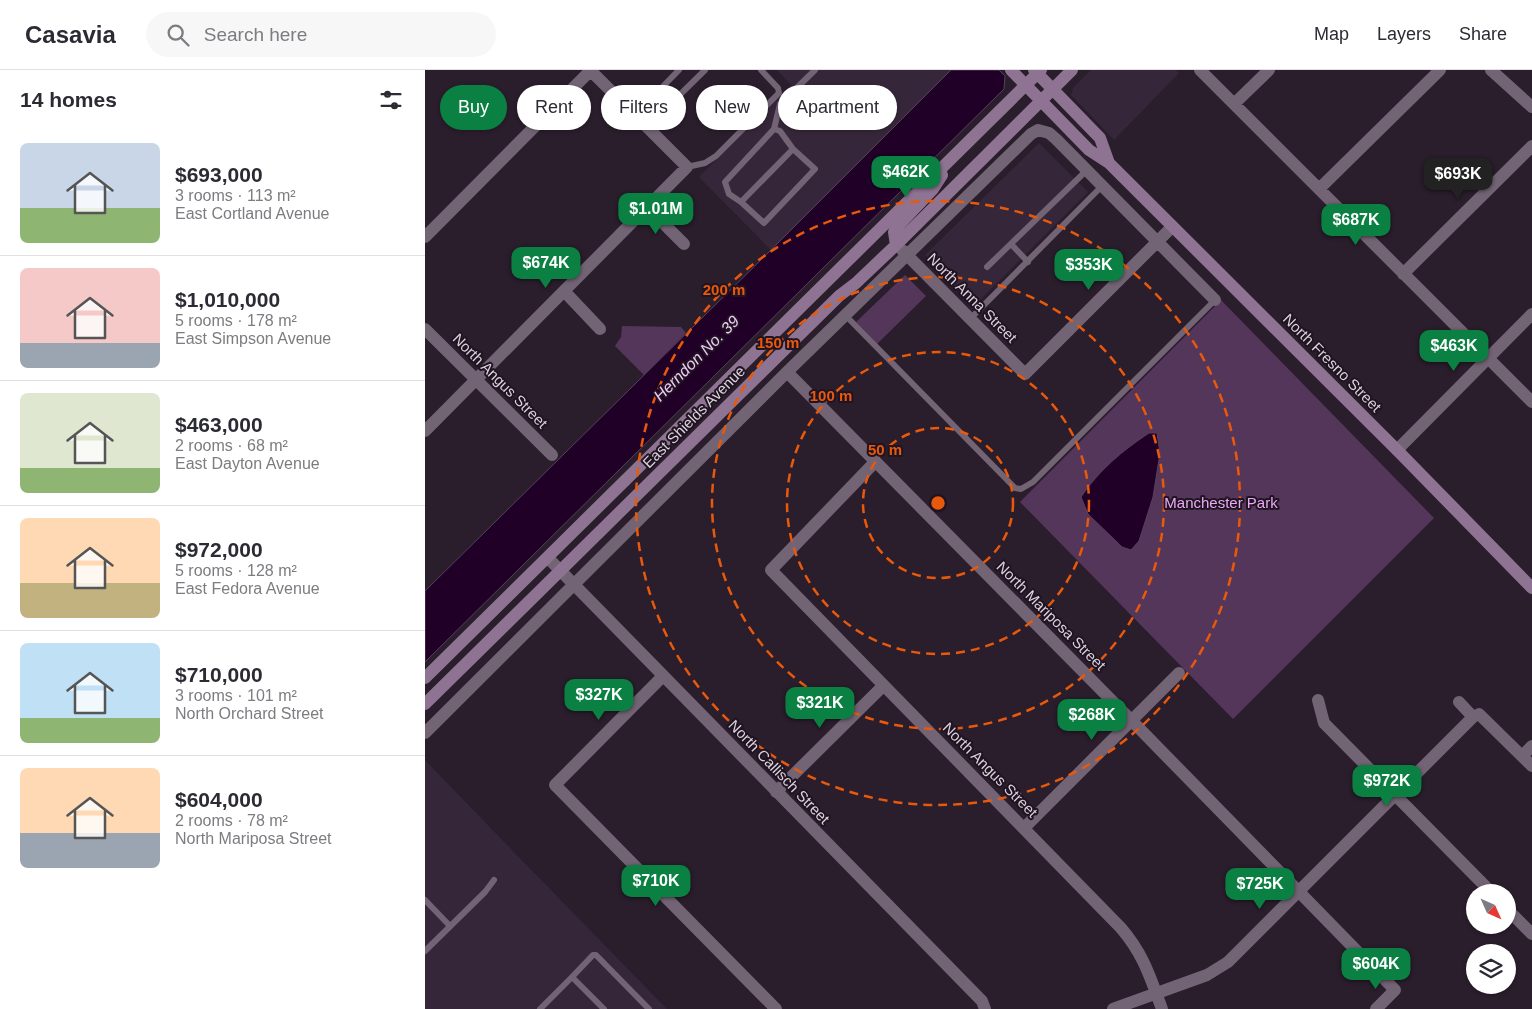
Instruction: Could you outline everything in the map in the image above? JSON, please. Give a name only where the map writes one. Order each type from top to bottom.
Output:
[{"type":"main road","name":"North Fresno Street","points":[[1011,70],[1089,150],[1109,163],[1397,450],[1532,588]]},
{"type":"main road","name":"East Shields Avenue","points":[[425,704],[839,296],[856,283],[896,245],[1073,70]]},
{"type":"main road","name":"East Shields Avenue","points":[[425,678],[1026,85],[1038,71]]},
{"type":"main road","name":"North Fresno Street","points":[[1038,71],[1053,90],[1100,138],[1109,163]]},
{"type":"main road","points":[[896,245],[894,232],[897,226],[933,189],[954,156]]},
{"type":"street","points":[[425,237],[591,70],[606,85]]},
{"type":"street","points":[[1200,70],[1532,402]]},
{"type":"street","points":[[1235,103],[1269,70]]},
{"type":"street","points":[[1319,189],[1440,70]]},
{"type":"street","points":[[1491,70],[1532,107]]},
{"type":"street","points":[[425,431],[687,167],[650,130]]},
{"type":"street","points":[[425,733],[787,372],[1031,134],[1038,130],[1049,133],[1215,300]]},
{"type":"street","points":[[1403,274],[1532,146]]},
{"type":"street","points":[[647,207],[684,244]]},
{"type":"street","points":[[1157,242],[1172,227]]},
{"type":"street","name":"North Anna Street","points":[[896,245],[1025,374],[1157,242]]},
{"type":"street","points":[[564,291],[600,329]]},
{"type":"street","points":[[1397,450],[1532,314]]},
{"type":"street","name":"North Angus Street","points":[[425,329],[551,455]]},
{"type":"street","name":"North Mariposa Street","points":[[787,372],[1133,721],[1395,990],[1377,1009]]},
{"type":"street","name":"North Angus Street","points":[[875,462],[771,570],[1133,942],[1143,958],[1162,1009]]},
{"type":"street","name":"North Callisch Street","points":[[548,558],[981,1001],[985,1009]]},
{"type":"street","points":[[1024,828],[1179,673]]},
{"type":"street","points":[[663,676],[555,785],[775,1009]]},
{"type":"street","points":[[776,792],[883,686]]},
{"type":"street","points":[[1318,700],[1324,723],[1483,884]]},
{"type":"street","points":[[1459,702],[1473,717]]},
{"type":"street","points":[[1113,1009],[1207,975],[1228,962],[1473,717],[1479,714],[1532,766]]},
{"type":"street","points":[[1522,756],[1532,746]]},
{"type":"street","points":[[1516,918],[1532,934]]},
{"type":"lane","points":[[664,85],[679,70]]},
{"type":"lane","points":[[686,89],[705,70]]},
{"type":"lane","points":[[687,167],[705,163],[716,156],[779,93],[778,88],[761,70]]},
{"type":"lane","points":[[774,128],[781,131],[793,149],[815,169],[764,223],[729,194],[725,182],[774,128],[780,104],[815,70]]},
{"type":"lane","points":[[741,202],[793,149]]},
{"type":"lane","points":[[987,267],[1087,170]]},
{"type":"lane","points":[[970,319],[1102,186]]},
{"type":"lane","points":[[1011,244],[1028,262]]},
{"type":"lane","points":[[846,316],[1015,488],[1021,489],[1033,482],[1215,300]]},
{"type":"lane","points":[[425,951],[485,892],[494,880]]},
{"type":"lane","points":[[425,900],[450,926]]},
{"type":"lane","points":[[540,1009],[593,955],[596,955],[649,1009]]},
{"type":"lane","points":[[571,977],[604,1009]]},
{"type":"shaded area","points":[[777,70],[951,70],[897,124],[897,85],[791,85]]},
{"type":"shaded area","points":[[1091,70],[1176,70],[1179,73],[1114,140],[1071,95],[1073,88]]},
{"type":"shaded area","points":[[778,98],[778,130],[891,130],[771,250],[699,177],[746,130],[768,130],[768,108]]},
{"type":"shaded area","points":[[1039,143],[1088,192],[974,306],[925,255]]},
{"type":"shaded area","points":[[425,760],[510,848],[667,1009],[425,1009]]},
{"type":"green space","points":[[905,275],[926,296],[877,344],[856,322]]},
{"type":"green space","name":"Manchester Park","points":[[1221,300],[1434,518],[1233,719],[1020,502]]},
{"type":"green space","points":[[622,326],[681,327],[686,333],[644,375],[615,346],[621,337]]},
{"type":"water","name":"Herndon No. 39","points":[[951,70],[999,70],[1005,76],[1004,89],[425,662],[425,591],[891,130],[897,130],[897,124]]},
{"type":"water","points":[[1149,433],[1157,433],[1160,453],[1153,497],[1139,541],[1131,550],[1122,547],[1088,514],[1081,497],[1095,478],[1112,462]]}]
